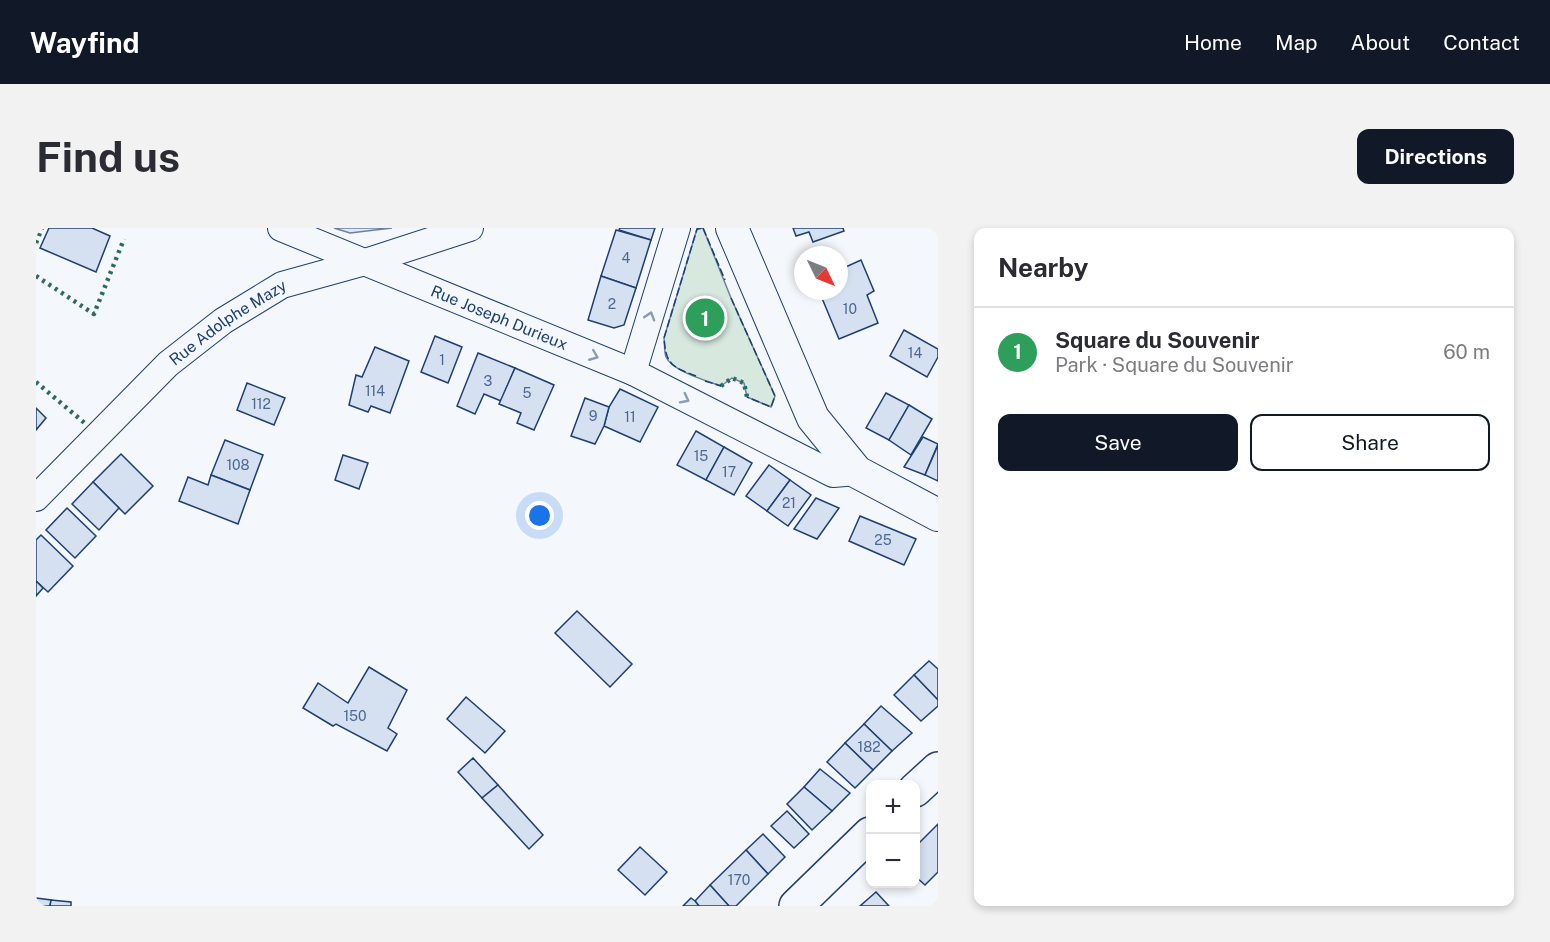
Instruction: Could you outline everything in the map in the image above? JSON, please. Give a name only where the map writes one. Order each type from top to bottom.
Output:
[{"type":"main road","points":[[920,785],[938,769]]},
{"type":"main road","points":[[796,906],[866,838]]},
{"type":"street","name":"Rue Joseph Durieux","points":[[281,228],[633,372],[833,474],[857,472]]},
{"type":"street","name":"Rue Adolphe Mazy","points":[[36,498],[168,364],[223,321],[282,285],[365,262],[470,228]]},
{"type":"street","points":[[633,372],[677,228]]},
{"type":"street","points":[[732,228],[813,418],[857,472],[938,515]]},
{"type":"shaded area","points":[[334,228],[392,228],[350,233]]},
{"type":"shaded area","points":[[703,228],[731,298],[775,396],[771,407],[747,397],[744,383],[732,378],[721,386],[682,371],[666,357],[664,338],[697,229]]},
{"type":"building","points":[[49,228],[92,228],[110,236],[96,272],[40,248]]},
{"type":"building","points":[[620,228],[655,228],[651,240],[619,230]]},
{"type":"building","points":[[793,228],[843,228],[844,231],[813,242],[809,232],[796,236]]},
{"type":"building","points":[[616,230],[651,240],[636,288],[601,276]]},
{"type":"building","points":[[861,260],[874,291],[867,295],[878,323],[839,339],[823,300],[848,300],[848,266]]},
{"type":"building","points":[[601,276],[636,288],[624,325],[614,328],[588,320]]},
{"type":"building","points":[[904,330],[938,349],[938,357],[927,377],[890,356]]},
{"type":"building","points":[[435,336],[462,347],[448,383],[421,372]]},
{"type":"building","points":[[375,347],[409,361],[390,413],[371,406],[368,412],[349,405],[356,375],[362,377]]},
{"type":"building","points":[[478,353],[515,368],[501,401],[484,394],[475,414],[457,406]]},
{"type":"building","points":[[515,368],[554,385],[534,430],[517,423],[521,413],[499,404]]},
{"type":"building","points":[[247,383],[285,398],[274,425],[237,410]]},
{"type":"building","points":[[620,389],[658,407],[640,442],[604,426],[609,407]]},
{"type":"building","points":[[886,393],[909,405],[889,440],[866,428]]},
{"type":"building","points":[[585,398],[609,407],[604,426],[595,444],[571,436]]},
{"type":"building","points":[[909,405],[932,419],[911,455],[889,440]]},
{"type":"building","points":[[36,408],[46,418],[36,430]]},
{"type":"building","points":[[696,431],[724,447],[706,480],[677,465]]},
{"type":"building","points":[[923,437],[938,444],[925,475],[904,467]]},
{"type":"building","points":[[225,440],[263,455],[250,490],[211,475]]},
{"type":"building","points":[[938,445],[938,481],[925,475]]},
{"type":"building","points":[[724,447],[752,463],[734,495],[706,480]]},
{"type":"building","points":[[121,454],[153,486],[125,514],[93,482]]},
{"type":"building","points":[[343,455],[368,463],[359,489],[335,480]]},
{"type":"building","points":[[769,465],[790,480],[767,511],[746,496]]},
{"type":"building","points":[[211,475],[250,490],[238,524],[179,501],[188,477],[208,485]]},
{"type":"building","points":[[790,480],[811,495],[788,526],[767,511]]},
{"type":"building","points":[[93,482],[119,508],[99,530],[72,504]]},
{"type":"building","points":[[816,498],[839,508],[817,539],[794,529]]},
{"type":"building","points":[[67,508],[96,536],[75,558],[46,530]]},
{"type":"building","points":[[860,516],[916,539],[904,565],[849,541]]},
{"type":"building","points":[[41,535],[73,566],[48,592],[36,581],[36,540]]},
{"type":"building","points":[[36,581],[43,588],[36,596]]},
{"type":"building","points":[[577,611],[632,664],[610,687],[555,633]]},
{"type":"building","points":[[929,661],[938,669],[938,700],[914,675]]},
{"type":"building","points":[[369,667],[407,690],[388,728],[397,734],[387,751],[336,724],[333,726],[303,708],[318,683],[348,703]]},
{"type":"building","points":[[914,675],[938,700],[938,706],[921,721],[894,695]]},
{"type":"building","points":[[466,697],[505,731],[485,753],[447,719]]},
{"type":"building","points":[[881,706],[912,733],[892,751],[864,724]]},
{"type":"building","points":[[864,724],[892,751],[873,770],[845,743]]},
{"type":"building","points":[[845,743],[873,770],[855,788],[827,762]]},
{"type":"building","points":[[473,758],[498,785],[482,798],[458,772]]},
{"type":"building","points":[[820,769],[850,793],[832,811],[804,787]]},
{"type":"building","points":[[498,785],[543,835],[529,849],[482,798]]},
{"type":"building","points":[[804,787],[832,811],[812,830],[787,804]]},
{"type":"building","points":[[787,811],[809,834],[794,848],[771,826]]},
{"type":"building","points":[[938,824],[938,872],[925,885],[920,880],[920,842]]},
{"type":"building","points":[[763,834],[785,857],[768,874],[746,850]]},
{"type":"building","points":[[640,847],[667,872],[645,895],[618,870]]},
{"type":"building","points":[[746,850],[768,874],[736,906],[729,906],[710,885]]},
{"type":"building","points":[[710,885],[729,906],[699,906],[695,901]]},
{"type":"building","points":[[876,892],[889,906],[860,906]]},
{"type":"building","points":[[36,898],[51,900],[50,906],[36,906]]},
{"type":"building","points":[[691,898],[699,906],[683,906]]},
{"type":"building","points":[[51,900],[71,902],[71,906],[50,906]]},
{"type":"hedge","points":[[36,243],[42,228]]},
{"type":"hedge","points":[[36,276],[94,314],[124,239]]},
{"type":"hedge","points":[[721,386],[732,378],[744,383],[747,397]]},
{"type":"hedge","points":[[36,382],[87,425]]},
{"type":"fence","points":[[696,376],[672,364],[666,354],[664,338],[697,229],[702,228]]},
{"type":"fence","points":[[703,228],[725,280]]},
{"type":"fence","points":[[731,298],[775,396],[771,407],[747,397]]},
{"type":"fence","points":[[705,381],[721,386]]},
{"type":"place","name":"Square du Souvenir","points":[[705,318]]}]
